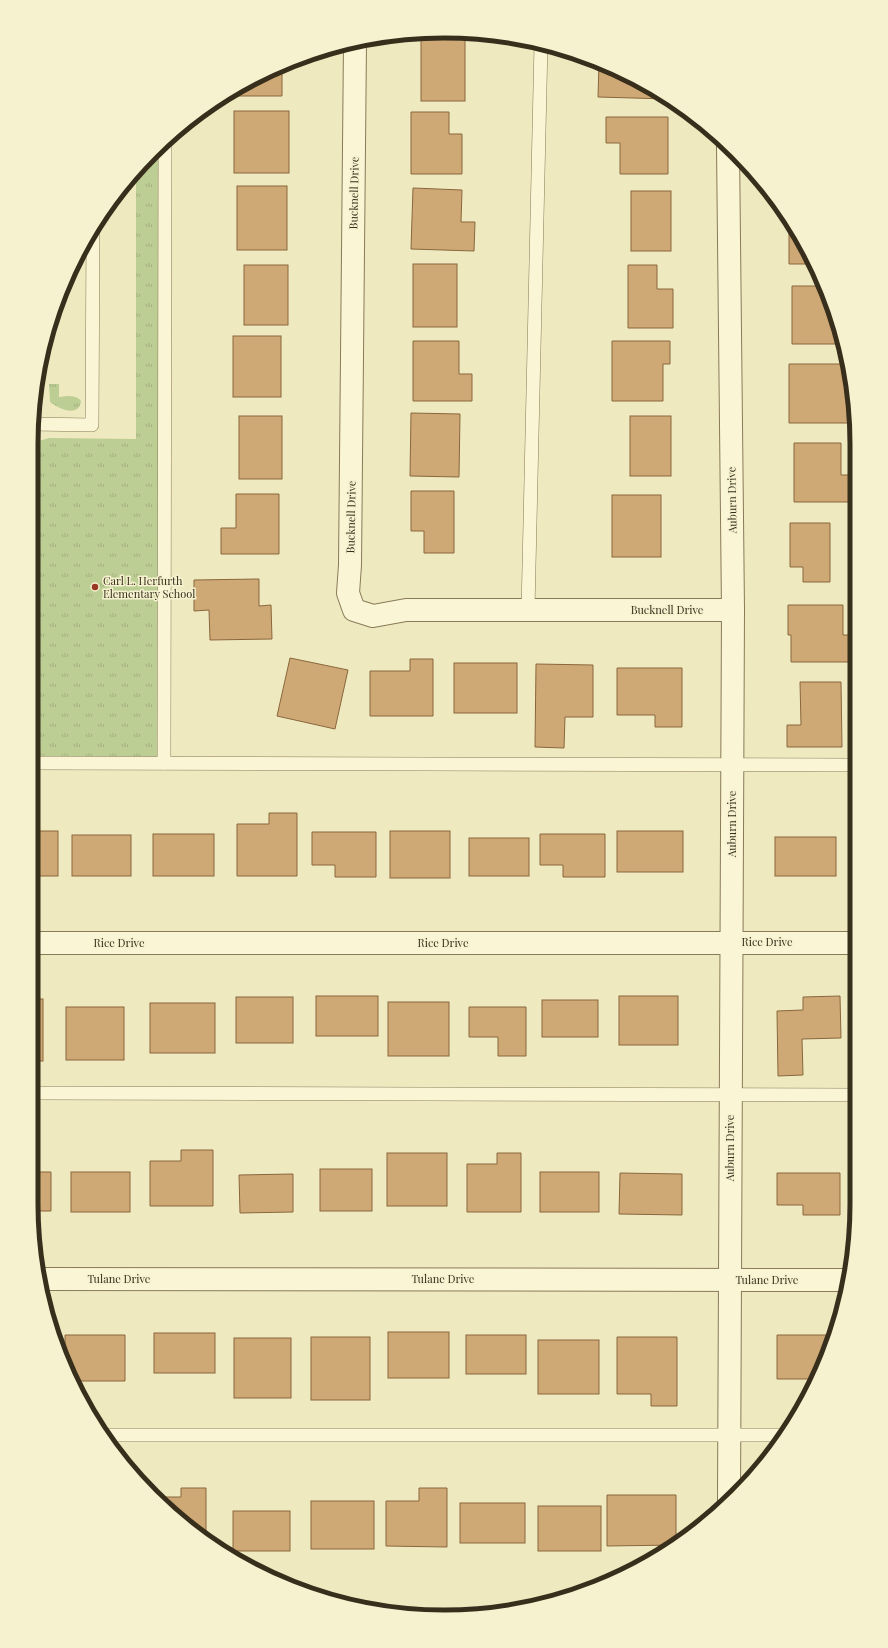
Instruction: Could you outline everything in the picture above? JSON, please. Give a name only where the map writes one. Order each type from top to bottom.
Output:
[{"type":"street","name":"Bucknell Drive","points":[[355,48],[350,564],[348,594],[354,610],[373,616],[406,610],[733,610]]},
{"type":"street","name":"Auburn Drive","points":[[728,154],[733,610],[729,1493]]},
{"type":"street","name":"Rice Drive","points":[[38,943],[850,943]]},
{"type":"street","name":"Tulane Drive","points":[[45,1279],[843,1280]]},
{"type":"lane","points":[[528,610],[541,50]]},
{"type":"lane","points":[[164,763],[165,149]]},
{"type":"lane","points":[[39,424],[92,425],[93,239]]},
{"type":"lane","points":[[38,763],[850,765]]},
{"type":"lane","points":[[38,1093],[850,1094]]},
{"type":"lane","points":[[110,1435],[778,1435]]},
{"type":"green space","name":"Carl L. Herfurth Elementary School","points":[[160,154],[157,757],[38,757],[38,442],[49,438],[136,439],[136,180]]},
{"type":"green space","points":[[49,384],[59,384],[59,397],[71,396],[79,399],[81,401],[77,409],[73,411],[63,409],[50,402]]},
{"type":"building","points":[[421,39],[465,39],[465,101],[421,101]]},
{"type":"building","points":[[599,69],[624,80],[658,99],[598,97]]},
{"type":"building","points":[[282,72],[282,96],[234,96]]},
{"type":"building","points":[[234,111],[289,111],[289,173],[234,173]]},
{"type":"building","points":[[411,112],[449,112],[449,134],[462,134],[462,174],[411,174]]},
{"type":"building","points":[[606,117],[668,117],[668,174],[620,174],[620,143],[606,143]]},
{"type":"building","points":[[237,186],[287,186],[287,250],[237,250]]},
{"type":"building","points":[[413,188],[462,190],[461,222],[475,222],[474,251],[411,249]]},
{"type":"building","points":[[631,191],[671,191],[671,251],[631,251]]},
{"type":"building","points":[[789,230],[808,264],[789,264]]},
{"type":"building","points":[[413,264],[457,264],[457,327],[413,327]]},
{"type":"building","points":[[244,265],[288,265],[288,325],[244,325]]},
{"type":"building","points":[[628,265],[657,265],[657,289],[673,289],[673,328],[628,328]]},
{"type":"building","points":[[792,286],[818,286],[837,344],[792,344]]},
{"type":"building","points":[[233,336],[281,336],[281,397],[233,397]]},
{"type":"building","points":[[413,341],[459,341],[459,374],[472,374],[472,401],[413,401]]},
{"type":"building","points":[[612,341],[670,341],[670,364],[663,364],[663,401],[612,401]]},
{"type":"building","points":[[789,364],[842,364],[847,391],[849,423],[789,423]]},
{"type":"building","points":[[411,413],[460,414],[459,477],[410,476]]},
{"type":"building","points":[[239,416],[282,416],[282,479],[239,479]]},
{"type":"building","points":[[630,416],[671,416],[671,476],[630,476]]},
{"type":"building","points":[[794,443],[841,443],[841,475],[850,475],[850,502],[794,502]]},
{"type":"building","points":[[411,491],[454,491],[454,553],[424,553],[424,531],[411,531]]},
{"type":"building","points":[[236,494],[279,494],[279,554],[221,554],[221,528],[236,528]]},
{"type":"building","points":[[612,495],[661,495],[661,557],[612,557]]},
{"type":"building","points":[[790,523],[830,523],[830,582],[803,582],[803,567],[790,567]]},
{"type":"building","points":[[259,579],[259,606],[271,605],[272,639],[210,640],[209,610],[194,611],[194,580]]},
{"type":"building","points":[[788,605],[843,605],[843,635],[850,635],[850,662],[791,662],[791,635],[788,635]]},
{"type":"building","points":[[290,658],[348,670],[335,729],[277,716]]},
{"type":"building","points":[[410,659],[433,659],[433,716],[370,716],[370,671],[410,671]]},
{"type":"building","points":[[454,663],[517,663],[517,713],[454,713]]},
{"type":"building","points":[[536,664],[593,665],[593,717],[565,717],[564,748],[535,747]]},
{"type":"building","points":[[617,668],[682,668],[682,727],[655,727],[655,715],[617,715]]},
{"type":"building","points":[[800,682],[841,682],[842,747],[787,747],[787,725],[801,725]]},
{"type":"building","points":[[269,813],[297,813],[297,876],[237,876],[237,824],[269,824]]},
{"type":"building","points":[[38,831],[58,831],[58,876],[38,876]]},
{"type":"building","points":[[390,831],[450,831],[450,878],[390,878]]},
{"type":"building","points":[[617,831],[683,831],[683,872],[617,872]]},
{"type":"building","points":[[312,832],[376,832],[376,877],[335,877],[335,865],[312,865]]},
{"type":"building","points":[[153,834],[214,834],[214,876],[153,876]]},
{"type":"building","points":[[540,834],[605,834],[605,877],[563,877],[563,865],[540,865]]},
{"type":"building","points":[[72,835],[131,835],[131,876],[72,876]]},
{"type":"building","points":[[775,837],[836,837],[836,876],[775,876]]},
{"type":"building","points":[[469,838],[529,838],[529,876],[469,876]]},
{"type":"building","points":[[316,996],[378,996],[378,1036],[316,1036]]},
{"type":"building","points":[[619,996],[678,996],[678,1045],[619,1045]]},
{"type":"building","points":[[840,996],[841,1038],[802,1039],[803,1075],[778,1076],[777,1011],[803,1010],[803,997]]},
{"type":"building","points":[[236,997],[293,997],[293,1043],[236,1043]]},
{"type":"building","points":[[38,999],[43,999],[43,1061],[38,1061]]},
{"type":"building","points":[[542,1000],[598,1000],[598,1037],[542,1037]]},
{"type":"building","points":[[388,1002],[449,1002],[449,1056],[388,1056]]},
{"type":"building","points":[[150,1003],[215,1003],[215,1053],[150,1053]]},
{"type":"building","points":[[66,1007],[124,1007],[124,1060],[66,1060]]},
{"type":"building","points":[[469,1007],[526,1007],[526,1056],[498,1056],[498,1037],[469,1037]]},
{"type":"building","points":[[181,1150],[213,1150],[213,1206],[150,1206],[150,1161],[181,1161]]},
{"type":"building","points":[[387,1153],[447,1153],[447,1206],[387,1206]]},
{"type":"building","points":[[497,1153],[521,1153],[521,1212],[467,1212],[467,1164],[497,1164]]},
{"type":"building","points":[[320,1169],[372,1169],[372,1211],[320,1211]]},
{"type":"building","points":[[38,1172],[51,1172],[51,1211],[38,1211]]},
{"type":"building","points":[[71,1172],[130,1172],[130,1212],[71,1212]]},
{"type":"building","points":[[540,1172],[599,1172],[599,1212],[540,1212]]},
{"type":"building","points":[[620,1173],[682,1174],[682,1215],[619,1214]]},
{"type":"building","points":[[777,1173],[840,1173],[840,1215],[803,1215],[803,1205],[777,1205]]},
{"type":"building","points":[[293,1174],[293,1212],[240,1213],[239,1175]]},
{"type":"building","points":[[388,1332],[449,1332],[449,1378],[388,1378]]},
{"type":"building","points":[[154,1333],[215,1333],[215,1373],[154,1373]]},
{"type":"building","points":[[65,1335],[125,1335],[125,1381],[79,1381],[65,1348]]},
{"type":"building","points":[[466,1335],[526,1335],[526,1374],[466,1374]]},
{"type":"building","points":[[777,1335],[828,1335],[810,1379],[777,1379]]},
{"type":"building","points":[[311,1337],[370,1337],[370,1400],[311,1400]]},
{"type":"building","points":[[617,1337],[677,1337],[677,1406],[651,1406],[651,1394],[617,1394]]},
{"type":"building","points":[[234,1338],[291,1338],[291,1398],[234,1398]]},
{"type":"building","points":[[538,1340],[599,1340],[599,1394],[538,1394]]},
{"type":"building","points":[[181,1488],[206,1488],[206,1533],[163,1497],[181,1497]]},
{"type":"building","points":[[419,1488],[447,1488],[447,1547],[386,1546],[386,1501],[419,1501]]},
{"type":"building","points":[[607,1495],[676,1495],[676,1537],[670,1542],[665,1545],[607,1546]]},
{"type":"building","points":[[311,1501],[374,1501],[374,1549],[311,1549]]},
{"type":"building","points":[[460,1503],[525,1503],[525,1543],[460,1543]]},
{"type":"building","points":[[538,1506],[601,1506],[601,1551],[538,1551]]},
{"type":"building","points":[[233,1511],[290,1511],[290,1551],[233,1551]]},
{"type":"place","name":"Carl L. Herfurth Elementary School","points":[[95,587]]}]
